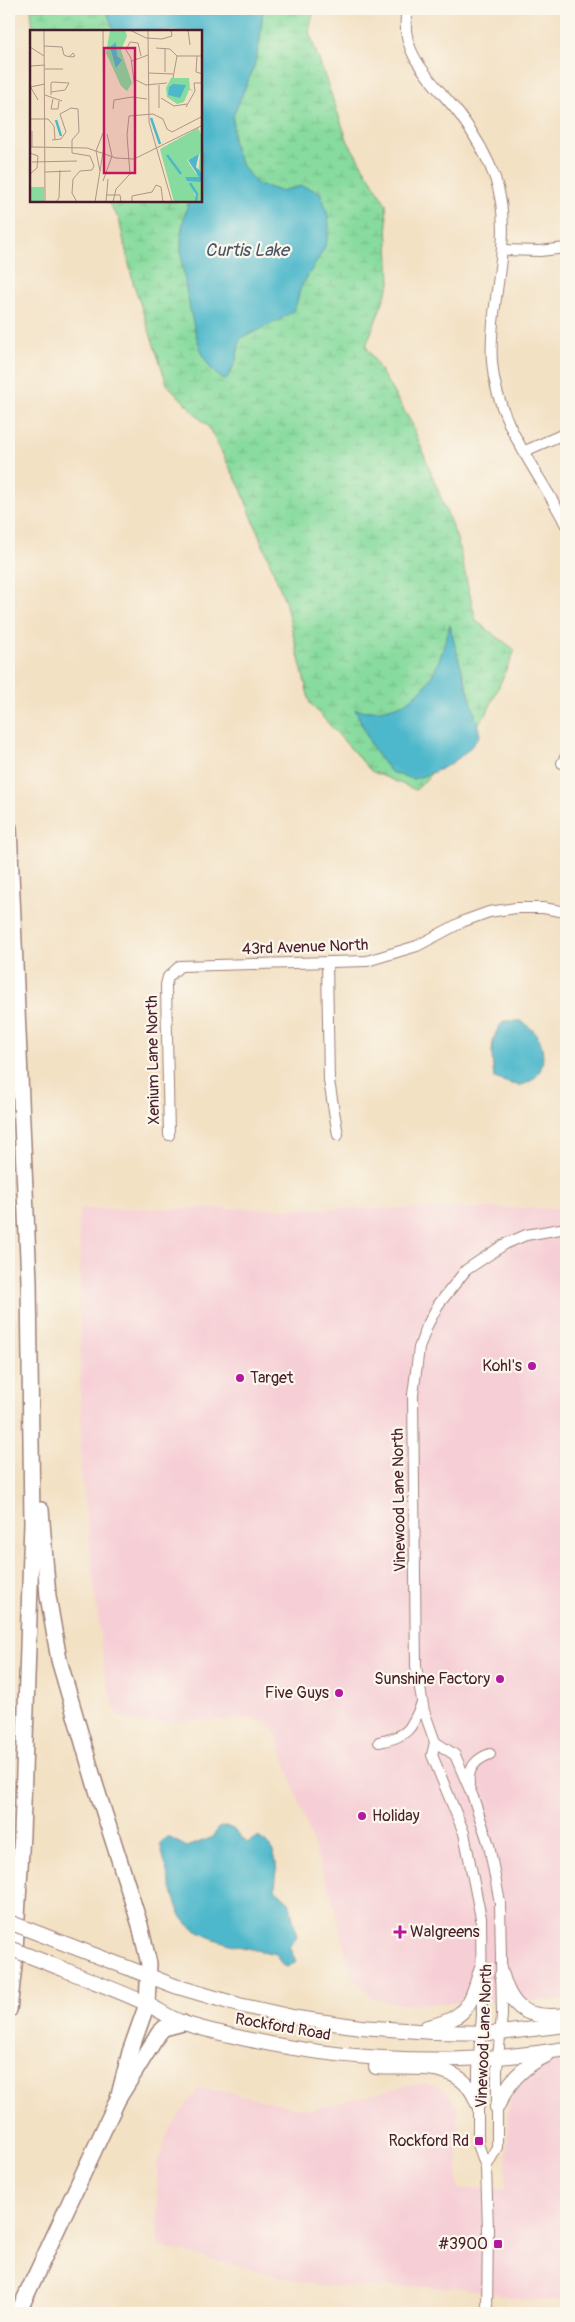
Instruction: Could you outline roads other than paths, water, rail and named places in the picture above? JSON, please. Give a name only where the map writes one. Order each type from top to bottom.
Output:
[{"type":"highway","points":[[9,828],[32,1410],[29,1678],[15,1950],[9,2010]]},
{"type":"highway","points":[[32,1410],[45,1574],[54,1636],[65,1684],[140,1925],[150,1976],[147,2004],[130,2052],[118,2100]]},
{"type":"highway","points":[[18,2313],[118,2100],[159,2033],[164,2028],[182,2023]]},
{"type":"main road","name":"Rockford Road","points":[[9,1922],[150,1976],[219,1999],[268,2012],[339,2024],[393,2030],[481,2034],[566,2025]]},
{"type":"main road","name":"Rockford Road","points":[[9,1948],[147,2004],[182,2023],[287,2048],[383,2058],[479,2058],[566,2050]]},
{"type":"main road","points":[[393,2030],[435,2026],[462,2014],[470,2002],[482,1967]]},
{"type":"main road","points":[[502,1975],[512,2000],[523,2010],[544,2017],[566,2015]]},
{"type":"main road","points":[[287,2048],[302,2058],[327,2062],[450,2072],[470,2087],[478,2104]]},
{"type":"main road","points":[[497,2107],[504,2092],[515,2077],[527,2066],[552,2052]]},
{"type":"street","points":[[407,9],[405,31],[414,59],[474,135],[495,179],[503,227],[492,334],[492,363],[497,392],[505,415],[566,525]]},
{"type":"street","points":[[502,250],[540,251],[566,248]]},
{"type":"street","points":[[525,451],[566,433]]},
{"type":"street","name":"43rd Avenue North","points":[[166,985],[168,977],[180,966],[368,961],[418,946],[464,921],[489,912],[516,908],[543,908],[566,912]]},
{"type":"street","points":[[327,963],[329,1081],[338,1134]]},
{"type":"street","name":"Xenium Lane North","points":[[166,985],[169,1135]]},
{"type":"street","name":"Vinewood Lane North","points":[[487,2313],[488,2229],[486,2167],[478,2144],[482,1967],[479,1902],[464,1834],[432,1755],[435,1742],[422,1703],[416,1666],[413,1395],[415,1371],[427,1326],[438,1305],[466,1270],[505,1244],[526,1236],[566,1228]]},
{"type":"street","points":[[379,1742],[398,1738],[406,1733],[413,1724],[422,1703]]},
{"type":"street","name":"Vinewood Lane North","points":[[435,1742],[454,1755],[469,1788],[489,1845],[497,1877],[500,1903],[502,1975],[498,2057],[497,2146],[486,2167]]},
{"type":"street","points":[[469,1788],[468,1777],[473,1766],[480,1758],[490,1754]]},
{"type":"water","name":"Curtis Lake","points":[[106,9],[263,9],[260,41],[254,67],[233,116],[233,143],[242,166],[257,184],[280,191],[302,186],[320,192],[329,221],[329,232],[322,252],[301,287],[294,309],[276,322],[240,339],[236,361],[226,380],[211,369],[196,335],[185,285],[181,243],[184,216],[189,202],[202,202],[202,30],[114,30]]},
{"type":"water","points":[[450,625],[480,735],[459,758],[433,772],[413,779],[391,772],[374,751],[355,709],[368,711],[385,709],[403,703],[414,696],[431,677],[442,652]]},
{"type":"water","points":[[504,1021],[521,1021],[535,1032],[540,1041],[543,1057],[539,1071],[529,1082],[521,1085],[511,1084],[494,1078],[493,1041],[495,1034]]},
{"type":"water","points":[[226,1826],[235,1830],[247,1843],[257,1837],[264,1841],[273,1853],[276,1866],[275,1889],[289,1902],[297,1936],[289,1947],[296,1961],[288,1967],[282,1965],[276,1954],[240,1947],[213,1939],[201,1933],[184,1920],[176,1905],[160,1843],[168,1837],[187,1847],[211,1838],[220,1827]]},
{"type":"place","name":"Kohl's","points":[[532,1366]]},
{"type":"place","name":"Target","points":[[240,1378]]},
{"type":"place","name":"Sunshine Factory","points":[[500,1679]]},
{"type":"place","name":"Five Guys","points":[[339,1693]]},
{"type":"place","name":"Holiday","points":[[362,1816]]},
{"type":"place","name":"Walgreens","points":[[400,1932]]},
{"type":"place","name":"Rockford Rd","points":[[479,2141]]},
{"type":"place","name":"#3900","points":[[498,2244]]}]
